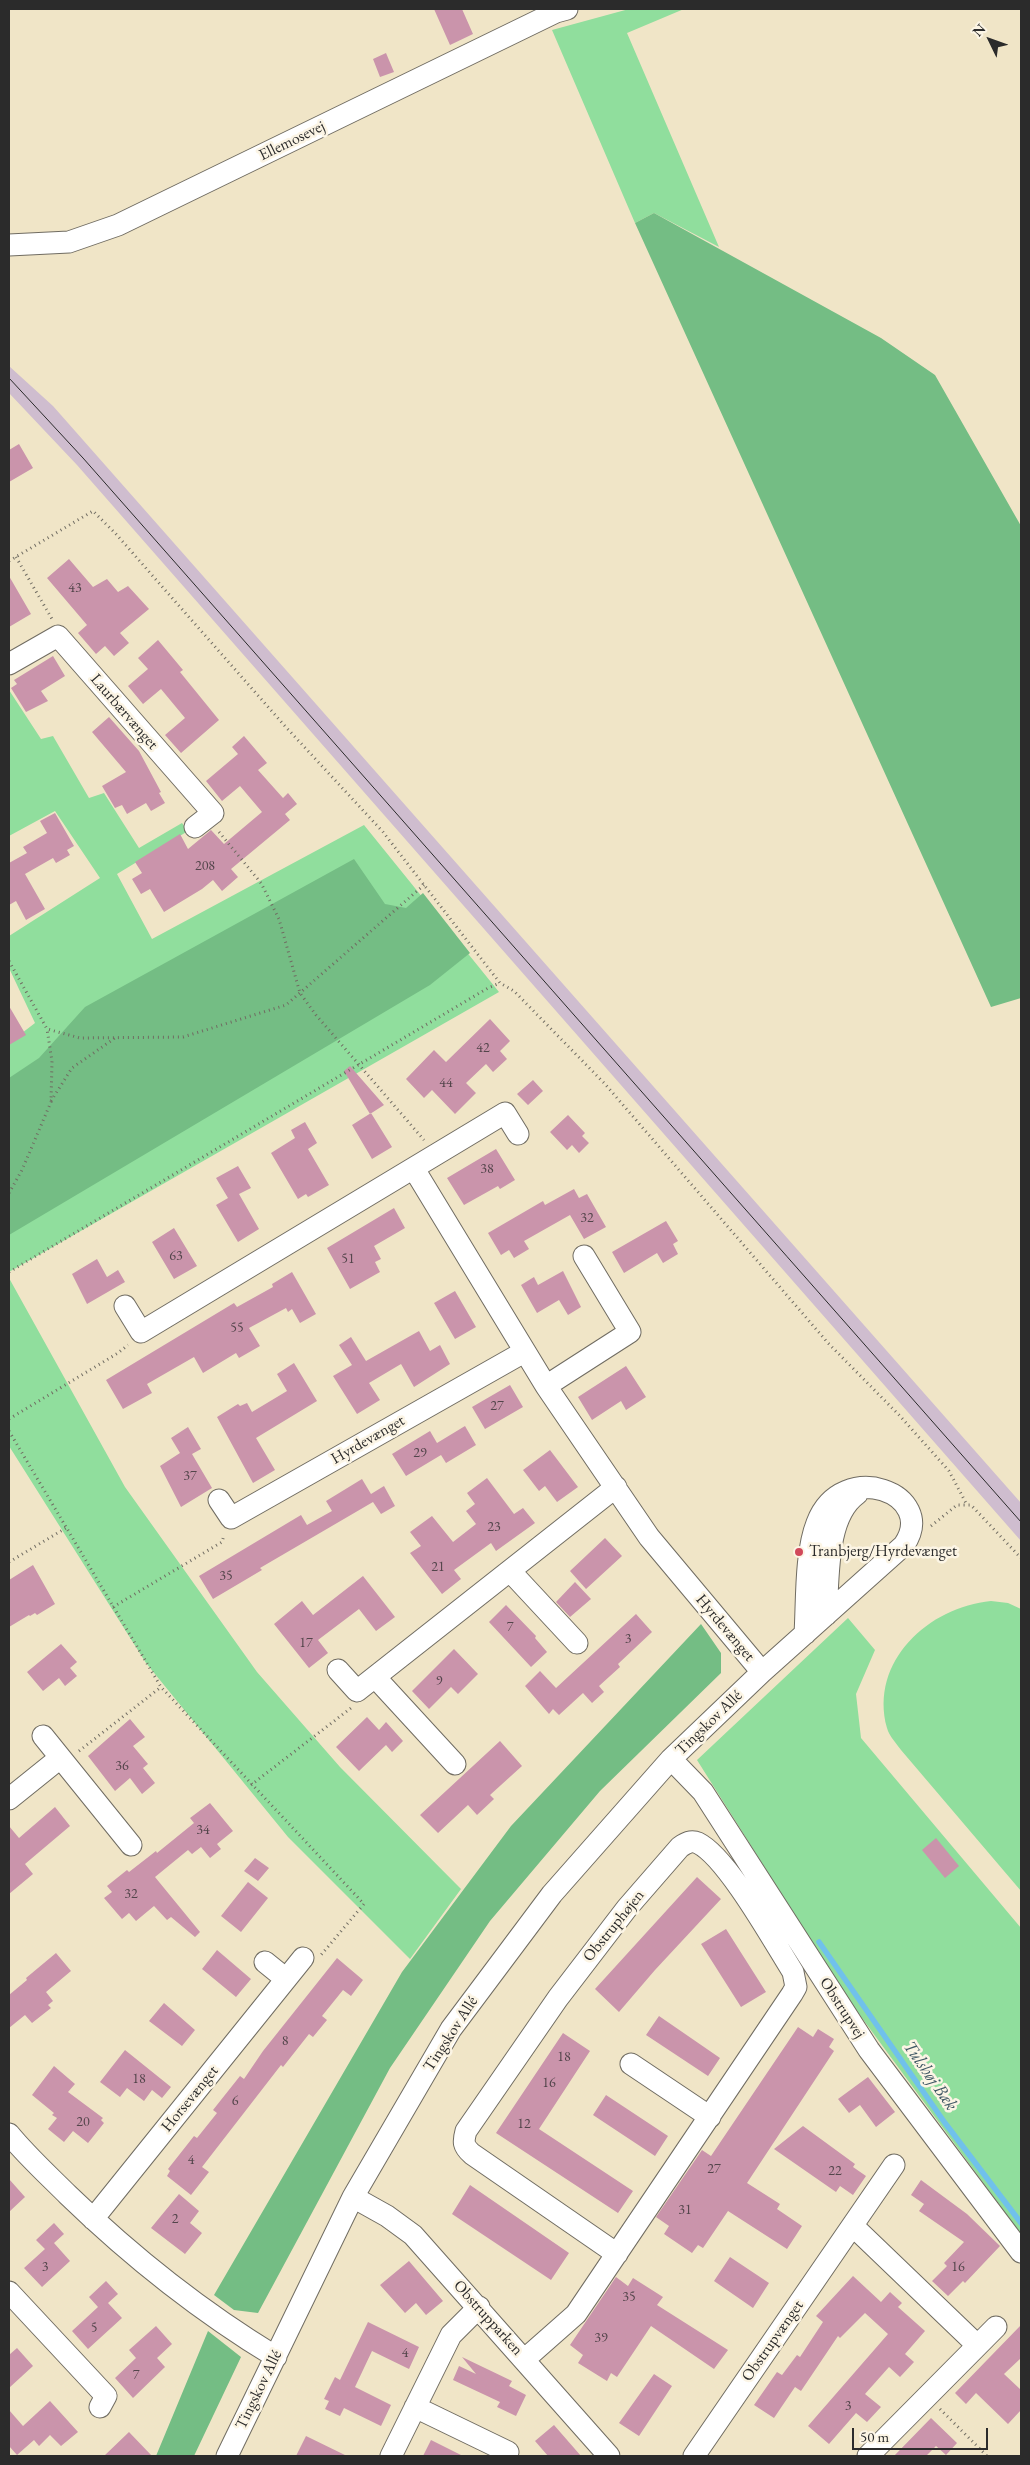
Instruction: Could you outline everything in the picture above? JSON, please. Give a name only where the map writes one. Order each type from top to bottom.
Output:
[{"type":"street","name":"Ellemosevej","points":[[9,245],[69,242],[118,226],[559,10]]},
{"type":"street","points":[[9,664],[58,636]]},
{"type":"street","name":"Laurbærvænget","points":[[58,636],[213,813],[201,823]]},
{"type":"street","points":[[125,1306],[141,1332],[506,1114],[518,1134]]},
{"type":"street","name":"Hyrdevænget","points":[[414,1169],[524,1352],[649,1537],[762,1672]]},
{"type":"street","points":[[546,1386],[630,1332],[584,1256]]},
{"type":"street","name":"Hyrdevænget","points":[[231,1518],[524,1352]]},
{"type":"street","points":[[338,1670],[357,1691],[616,1487]]},
{"type":"street","points":[[805,1634],[812,1539],[817,1522],[826,1507],[838,1495],[853,1488],[870,1487],[895,1497],[909,1511],[913,1526],[904,1546]]},
{"type":"street","points":[[826,1615],[833,1534],[837,1520],[850,1498],[870,1487]]},
{"type":"street","points":[[219,1500],[231,1518]]},
{"type":"street","name":"Tingskov Allé","points":[[227,2456],[353,2197],[451,2029],[552,1894],[672,1759],[762,1672],[904,1546]]},
{"type":"street","points":[[510,1570],[577,1643]]},
{"type":"street","points":[[375,1677],[455,1764]]},
{"type":"street","points":[[43,1736],[131,1845]]},
{"type":"street","points":[[9,1799],[60,1758]]},
{"type":"street","name":"Obstrupvej","points":[[672,1759],[703,1792],[869,2050],[1021,2252]]},
{"type":"street","name":"Obstruphøjen","points":[[525,2359],[576,2314],[617,2254],[710,2117],[796,1986],[793,1972],[727,1868],[697,1842],[688,1842],[680,1846],[627,1908],[558,1998],[466,2131],[463,2142],[472,2154],[617,2254]]},
{"type":"street","name":"Horsevænget","points":[[93,2219],[303,1958]]},
{"type":"street","points":[[265,1962],[286,1979]]},
{"type":"street","points":[[631,2064],[710,2117]]},
{"type":"street","points":[[9,2137],[93,2219],[134,2255],[246,2339],[276,2356]]},
{"type":"street","name":"Obstrupvænget","points":[[694,2456],[894,2165]]},
{"type":"street","name":"Obstrupparken","points":[[353,2197],[393,2220],[413,2235],[479,2307],[609,2456]]},
{"type":"street","points":[[852,2226],[977,2346]]},
{"type":"street","points":[[9,2292],[106,2396],[100,2407]]},
{"type":"street","points":[[391,2456],[451,2335],[479,2307]]},
{"type":"street","points":[[868,2456],[996,2327]]},
{"type":"street","points":[[415,2407],[508,2452],[506,2456]]},
{"type":"path","points":[[9,561],[93,511],[115,533],[284,725],[384,832],[500,983],[514,992],[605,1084],[828,1343],[900,1416],[949,1471],[966,1503],[980,1511],[1021,1558]]},
{"type":"path","points":[[16,556],[57,628],[58,636]]},
{"type":"path","points":[[201,823],[262,883],[279,918],[300,993],[358,1066],[437,1154]]},
{"type":"path","points":[[47,1029],[80,1038],[183,1037],[286,1005],[424,885]]},
{"type":"path","points":[[9,961],[47,1029],[52,1061],[51,1102]]},
{"type":"path","points":[[9,1272],[488,988],[500,983]]},
{"type":"path","points":[[9,1193],[22,1170],[51,1102],[72,1068],[114,1038]]},
{"type":"path","points":[[9,1419],[118,1353],[141,1332]]},
{"type":"path","points":[[9,1431],[161,1687],[364,1904]]},
{"type":"path","points":[[904,1546],[921,1536],[950,1509],[966,1503]]},
{"type":"path","points":[[113,1607],[222,1542],[231,1518]]},
{"type":"path","points":[[9,1562],[66,1528]]},
{"type":"path","points":[[60,1758],[78,1752],[161,1687]]},
{"type":"path","points":[[252,1785],[352,1707],[357,1691]]},
{"type":"path","points":[[927,2396],[987,2456]]},
{"type":"shaded area","points":[[9,366],[53,406],[1021,1503],[1021,1541],[77,465],[9,393]]},
{"type":"green space","points":[[629,9],[684,9],[627,33],[719,247],[654,213],[635,223],[552,30]]},
{"type":"green space","points":[[654,213],[881,338],[935,375],[1021,526],[1021,998],[991,1007],[635,223]]},
{"type":"green space","points":[[9,690],[41,739],[53,736],[89,798],[104,793],[139,848],[182,823],[188,831],[117,874],[152,939],[364,825],[499,992],[9,1272],[9,1043],[35,1023],[9,968],[9,936],[100,878],[55,811],[9,836]]},
{"type":"green space","points":[[354,859],[385,904],[406,908],[423,893],[470,953],[430,985],[9,1235],[9,1078],[39,1058],[85,1007]]},
{"type":"green space","points":[[9,1278],[125,1487],[257,1672],[340,1767],[461,1889],[410,1959],[288,1837],[146,1663],[9,1446]]},
{"type":"green space","points":[[991,1601],[1008,1603],[1021,1609],[1021,1891],[893,1740],[887,1728],[884,1704],[887,1681],[896,1660],[909,1642],[926,1626],[946,1614],[968,1605]]},
{"type":"green space","points":[[848,1618],[875,1650],[856,1694],[861,1738],[1021,1928],[1021,2234],[845,1995],[697,1760]]},
{"type":"green space","points":[[701,1624],[721,1653],[721,1673],[600,1791],[490,1921],[390,2068],[258,2313],[234,2310],[214,2295],[402,1972],[511,1826]]},
{"type":"green space","points":[[208,2331],[241,2357],[194,2456],[156,2456]]},
{"type":"building","points":[[434,9],[462,9],[473,34],[450,45]]},
{"type":"building","points":[[386,53],[394,72],[380,77],[373,59]]},
{"type":"building","points":[[19,444],[33,468],[9,482],[9,450]]},
{"type":"building","points":[[69,559],[93,587],[107,579],[118,592],[128,586],[149,609],[120,633],[129,643],[114,656],[105,646],[96,654],[78,633],[87,625],[47,578]]},
{"type":"building","points":[[9,576],[31,614],[9,627]]},
{"type":"building","points":[[158,640],[183,670],[180,672],[219,720],[181,753],[165,735],[185,718],[161,689],[143,704],[128,686],[148,669],[138,658]]},
{"type":"building","points":[[53,656],[65,676],[41,691],[48,701],[26,712],[11,688],[17,684],[14,680]]},
{"type":"building","points":[[109,717],[139,751],[161,792],[159,793],[165,803],[151,811],[146,803],[127,814],[122,805],[115,808],[102,786],[126,772],[92,732]]},
{"type":"building","points":[[244,736],[267,763],[258,770],[283,798],[288,793],[297,804],[285,814],[290,820],[231,869],[238,877],[222,891],[213,880],[202,889],[164,912],[150,889],[141,894],[132,879],[142,873],[135,862],[180,834],[188,849],[211,830],[224,844],[262,812],[240,786],[222,801],[206,781],[238,754],[232,747]]},
{"type":"building","points":[[55,813],[74,846],[67,850],[70,855],[56,863],[53,858],[25,874],[45,909],[26,920],[16,901],[9,905],[9,863],[27,853],[23,847],[47,833],[40,821]]},
{"type":"building","points":[[9,1006],[26,1035],[9,1045]]},
{"type":"building","points":[[490,1019],[510,1041],[500,1051],[507,1059],[493,1072],[486,1064],[466,1083],[476,1093],[455,1114],[432,1090],[424,1098],[406,1079],[434,1050],[446,1062]]},
{"type":"building","points":[[350,1066],[384,1105],[370,1114],[344,1071]]},
{"type":"building","points":[[533,1080],[543,1091],[528,1105],[517,1094]]},
{"type":"building","points":[[371,1113],[392,1147],[372,1159],[352,1125]]},
{"type":"building","points":[[568,1115],[585,1133],[582,1136],[589,1143],[579,1153],[572,1145],[567,1150],[550,1132]]},
{"type":"building","points":[[305,1122],[317,1143],[308,1149],[329,1185],[308,1197],[306,1194],[298,1199],[271,1153],[295,1138],[291,1130]]},
{"type":"building","points":[[496,1149],[515,1180],[500,1189],[498,1186],[464,1205],[447,1178]]},
{"type":"building","points":[[238,1166],[251,1188],[239,1194],[259,1229],[238,1242],[216,1205],[228,1198],[216,1178]]},
{"type":"building","points":[[574,1189],[579,1198],[587,1194],[606,1227],[584,1239],[570,1215],[524,1241],[529,1249],[514,1258],[509,1250],[501,1255],[488,1233],[543,1201],[545,1205]]},
{"type":"building","points":[[394,1208],[405,1228],[374,1246],[381,1259],[375,1262],[380,1272],[350,1289],[327,1248]]},
{"type":"building","points":[[666,1221],[678,1241],[673,1244],[678,1254],[663,1263],[657,1253],[624,1273],[612,1252]]},
{"type":"building","points":[[174,1228],[197,1266],[174,1279],[152,1242]]},
{"type":"building","points":[[97,1259],[107,1277],[118,1270],[125,1282],[87,1304],[72,1274]]},
{"type":"building","points":[[563,1271],[581,1307],[568,1315],[559,1300],[537,1313],[521,1285],[534,1277],[538,1285]]},
{"type":"building","points":[[292,1272],[316,1314],[300,1323],[292,1309],[288,1312],[286,1308],[249,1328],[260,1346],[239,1358],[236,1353],[203,1373],[194,1357],[147,1384],[152,1393],[123,1409],[106,1380],[234,1303],[237,1307],[273,1287],[272,1284]]},
{"type":"building","points":[[455,1291],[476,1327],[455,1339],[434,1303]]},
{"type":"building","points":[[419,1331],[430,1351],[440,1345],[450,1364],[414,1387],[401,1364],[369,1383],[380,1400],[357,1414],[333,1376],[352,1365],[339,1345],[351,1337],[366,1361]]},
{"type":"building","points":[[294,1363],[317,1401],[256,1438],[275,1470],[253,1483],[217,1417],[238,1404],[240,1406],[247,1403],[252,1412],[287,1391],[277,1374]]},
{"type":"building","points":[[626,1366],[646,1397],[626,1410],[621,1401],[592,1420],[578,1397]]},
{"type":"building","points":[[510,1385],[523,1407],[485,1429],[472,1407]]},
{"type":"building","points":[[465,1426],[476,1445],[446,1463],[441,1455],[406,1476],[392,1454],[430,1431],[437,1443]]},
{"type":"building","points":[[188,1427],[201,1449],[192,1454],[212,1488],[181,1507],[160,1466],[180,1453],[171,1438]]},
{"type":"building","points":[[550,1450],[578,1487],[557,1502],[545,1486],[539,1491],[523,1470]]},
{"type":"building","points":[[487,1478],[514,1514],[523,1508],[535,1523],[496,1551],[491,1543],[454,1570],[461,1579],[442,1594],[410,1553],[421,1546],[410,1532],[432,1516],[453,1542],[476,1524],[466,1511],[475,1504],[467,1493]]},
{"type":"building","points":[[362,1479],[371,1494],[384,1486],[395,1506],[381,1514],[373,1502],[260,1568],[262,1570],[213,1599],[199,1576],[301,1515],[307,1525],[332,1511],[326,1501]]},
{"type":"building","points":[[605,1538],[622,1556],[586,1589],[570,1571]]},
{"type":"building","points":[[33,1565],[55,1604],[37,1615],[35,1613],[29,1615],[9,1627],[9,1580]]},
{"type":"building","points":[[363,1576],[395,1617],[376,1631],[359,1609],[318,1640],[328,1653],[309,1668],[274,1624],[302,1601],[313,1615]]},
{"type":"building","points":[[575,1582],[591,1599],[570,1617],[556,1602]]},
{"type":"building","points":[[506,1605],[536,1636],[535,1638],[547,1652],[531,1667],[489,1622]]},
{"type":"building","points":[[636,1614],[652,1632],[618,1664],[620,1667],[599,1686],[604,1692],[592,1703],[583,1693],[559,1715],[553,1709],[549,1714],[525,1686],[540,1671],[556,1688]]},
{"type":"building","points":[[61,1644],[77,1662],[70,1668],[77,1676],[65,1686],[59,1678],[43,1691],[27,1672]]},
{"type":"building","points":[[454,1649],[478,1674],[458,1694],[451,1687],[429,1709],[412,1691]]},
{"type":"building","points":[[367,1717],[379,1730],[386,1722],[403,1741],[392,1752],[386,1745],[359,1771],[336,1747]]},
{"type":"building","points":[[130,1719],[145,1737],[133,1746],[148,1764],[143,1768],[155,1783],[142,1794],[130,1778],[115,1791],[88,1756]]},
{"type":"building","points":[[500,1741],[522,1766],[490,1795],[494,1799],[477,1815],[468,1805],[438,1833],[420,1815]]},
{"type":"building","points":[[210,1803],[233,1831],[217,1844],[221,1849],[210,1858],[201,1847],[192,1854],[188,1850],[155,1877],[200,1932],[195,1937],[171,1917],[167,1920],[154,1906],[136,1921],[129,1913],[122,1919],[104,1898],[112,1892],[107,1886],[127,1870],[129,1872],[156,1851],[157,1853],[194,1823],[190,1818]]},
{"type":"building","points":[[55,1807],[70,1826],[25,1864],[33,1874],[9,1894],[9,1826],[19,1838]]},
{"type":"building","points":[[936,1838],[959,1866],[945,1878],[922,1850]]},
{"type":"building","points":[[255,1858],[269,1868],[258,1881],[244,1871]]},
{"type":"building","points":[[697,1877],[721,1899],[619,2012],[595,1989]]},
{"type":"building","points":[[248,1882],[268,1898],[241,1932],[221,1916]]},
{"type":"building","points":[[726,1929],[766,1992],[741,2007],[701,1944]]},
{"type":"building","points":[[217,1950],[251,1979],[236,1997],[202,1969]]},
{"type":"building","points":[[56,1953],[71,1971],[46,1992],[53,2001],[48,2005],[51,2008],[32,2023],[25,2015],[9,2028],[9,1995]]},
{"type":"building","points":[[337,1958],[363,1980],[351,1996],[343,1990],[322,2016],[327,2020],[313,2037],[309,2034],[283,2067],[281,2065],[202,2167],[209,2172],[191,2195],[167,2176],[170,2171],[168,2169],[194,2136],[197,2138],[217,2113],[213,2110],[240,2076],[244,2079],[263,2051]]},
{"type":"building","points":[[164,2003],[195,2030],[182,2046],[149,2021]]},
{"type":"building","points":[[659,2016],[720,2058],[708,2076],[646,2035]]},
{"type":"building","points":[[798,2027],[813,2037],[818,2029],[834,2039],[829,2047],[834,2051],[747,2183],[780,2204],[777,2209],[802,2226],[787,2249],[728,2211],[703,2248],[698,2245],[692,2253],[664,2234],[669,2226],[656,2217],[702,2150],[711,2156]]},
{"type":"building","points":[[563,2033],[590,2051],[539,2129],[633,2191],[618,2213],[496,2133]]},
{"type":"building","points":[[125,2050],[171,2087],[162,2098],[152,2090],[144,2101],[127,2088],[120,2097],[100,2082]]},
{"type":"building","points":[[54,2066],[75,2084],[68,2092],[103,2118],[101,2120],[104,2123],[88,2143],[73,2131],[64,2142],[48,2129],[57,2118],[52,2115],[54,2113],[32,2095]]},
{"type":"building","points":[[868,2077],[895,2112],[876,2127],[860,2105],[849,2113],[838,2099]]},
{"type":"building","points":[[606,2095],[668,2136],[655,2156],[593,2115]]},
{"type":"building","points":[[803,2126],[855,2164],[853,2167],[866,2176],[853,2195],[840,2186],[836,2192],[774,2149]]},
{"type":"building","points":[[9,2179],[25,2197],[9,2212]]},
{"type":"building","points":[[921,2180],[967,2214],[1000,2246],[965,2283],[963,2281],[948,2296],[932,2281],[947,2266],[944,2263],[964,2242],[919,2211],[924,2204],[911,2195]]},
{"type":"building","points":[[470,2185],[569,2253],[551,2280],[452,2214]]},
{"type":"building","points":[[179,2194],[199,2211],[190,2223],[202,2233],[185,2254],[151,2228]]},
{"type":"building","points":[[54,2223],[64,2234],[54,2243],[70,2261],[42,2287],[24,2268],[45,2249],[36,2240]]},
{"type":"building","points":[[730,2257],[769,2283],[753,2308],[714,2281]]},
{"type":"building","points":[[409,2261],[443,2301],[426,2315],[416,2303],[405,2313],[380,2285]]},
{"type":"building","points":[[853,2276],[881,2302],[890,2292],[902,2303],[898,2307],[925,2331],[905,2354],[914,2362],[900,2377],[889,2367],[865,2394],[881,2407],[867,2422],[856,2413],[829,2444],[808,2426],[888,2334],[865,2313],[840,2338],[838,2336],[801,2391],[795,2387],[774,2418],[754,2405],[777,2372],[782,2375],[797,2355],[800,2357],[823,2322],[816,2316]]},
{"type":"building","points":[[616,2277],[628,2286],[633,2278],[663,2297],[657,2305],[728,2350],[714,2369],[651,2326],[617,2377],[611,2373],[607,2381],[578,2363],[583,2355],[570,2345]]},
{"type":"building","points":[[106,2281],[118,2294],[108,2303],[122,2318],[88,2349],[72,2331],[98,2307],[89,2297]]},
{"type":"building","points":[[368,2322],[419,2347],[409,2369],[372,2351],[355,2387],[391,2405],[381,2426],[344,2408],[340,2416],[325,2409],[329,2401],[324,2399],[335,2377],[340,2380]]},
{"type":"building","points":[[1021,2325],[1021,2358],[1004,2374],[1021,2390],[1021,2410],[1008,2424],[976,2393],[966,2404],[955,2393]]},
{"type":"building","points":[[156,2326],[172,2344],[157,2358],[165,2367],[133,2398],[115,2378],[136,2358],[129,2350]]},
{"type":"building","points":[[17,2348],[33,2366],[9,2388],[9,2355]]},
{"type":"building","points":[[462,2357],[512,2381],[509,2386],[526,2395],[516,2416],[497,2407],[500,2402],[453,2380],[459,2366],[476,2374]]},
{"type":"building","points":[[654,2374],[672,2386],[639,2436],[619,2423]]},
{"type":"building","points":[[50,2401],[78,2432],[61,2446],[50,2435],[39,2446],[34,2440],[17,2455],[9,2446],[9,2410],[23,2426]]},
{"type":"building","points":[[931,2418],[957,2443],[946,2455],[936,2446],[926,2456],[894,2456]]},
{"type":"building","points":[[554,2425],[581,2456],[548,2456],[535,2441]]},
{"type":"building","points":[[129,2432],[152,2456],[104,2456]]},
{"type":"building","points":[[306,2436],[347,2456],[296,2456]]},
{"type":"building","points":[[431,2440],[463,2456],[423,2456]]},
{"type":"waterway","name":"Tulshøj Bæk","points":[[819,1942],[945,2123],[1021,2223]]},
{"type":"tram line","points":[[9,378],[83,458],[1021,1522]]},
{"type":"place","name":"Tranbjerg/Hyrdevænget","points":[[799,1552]]}]
